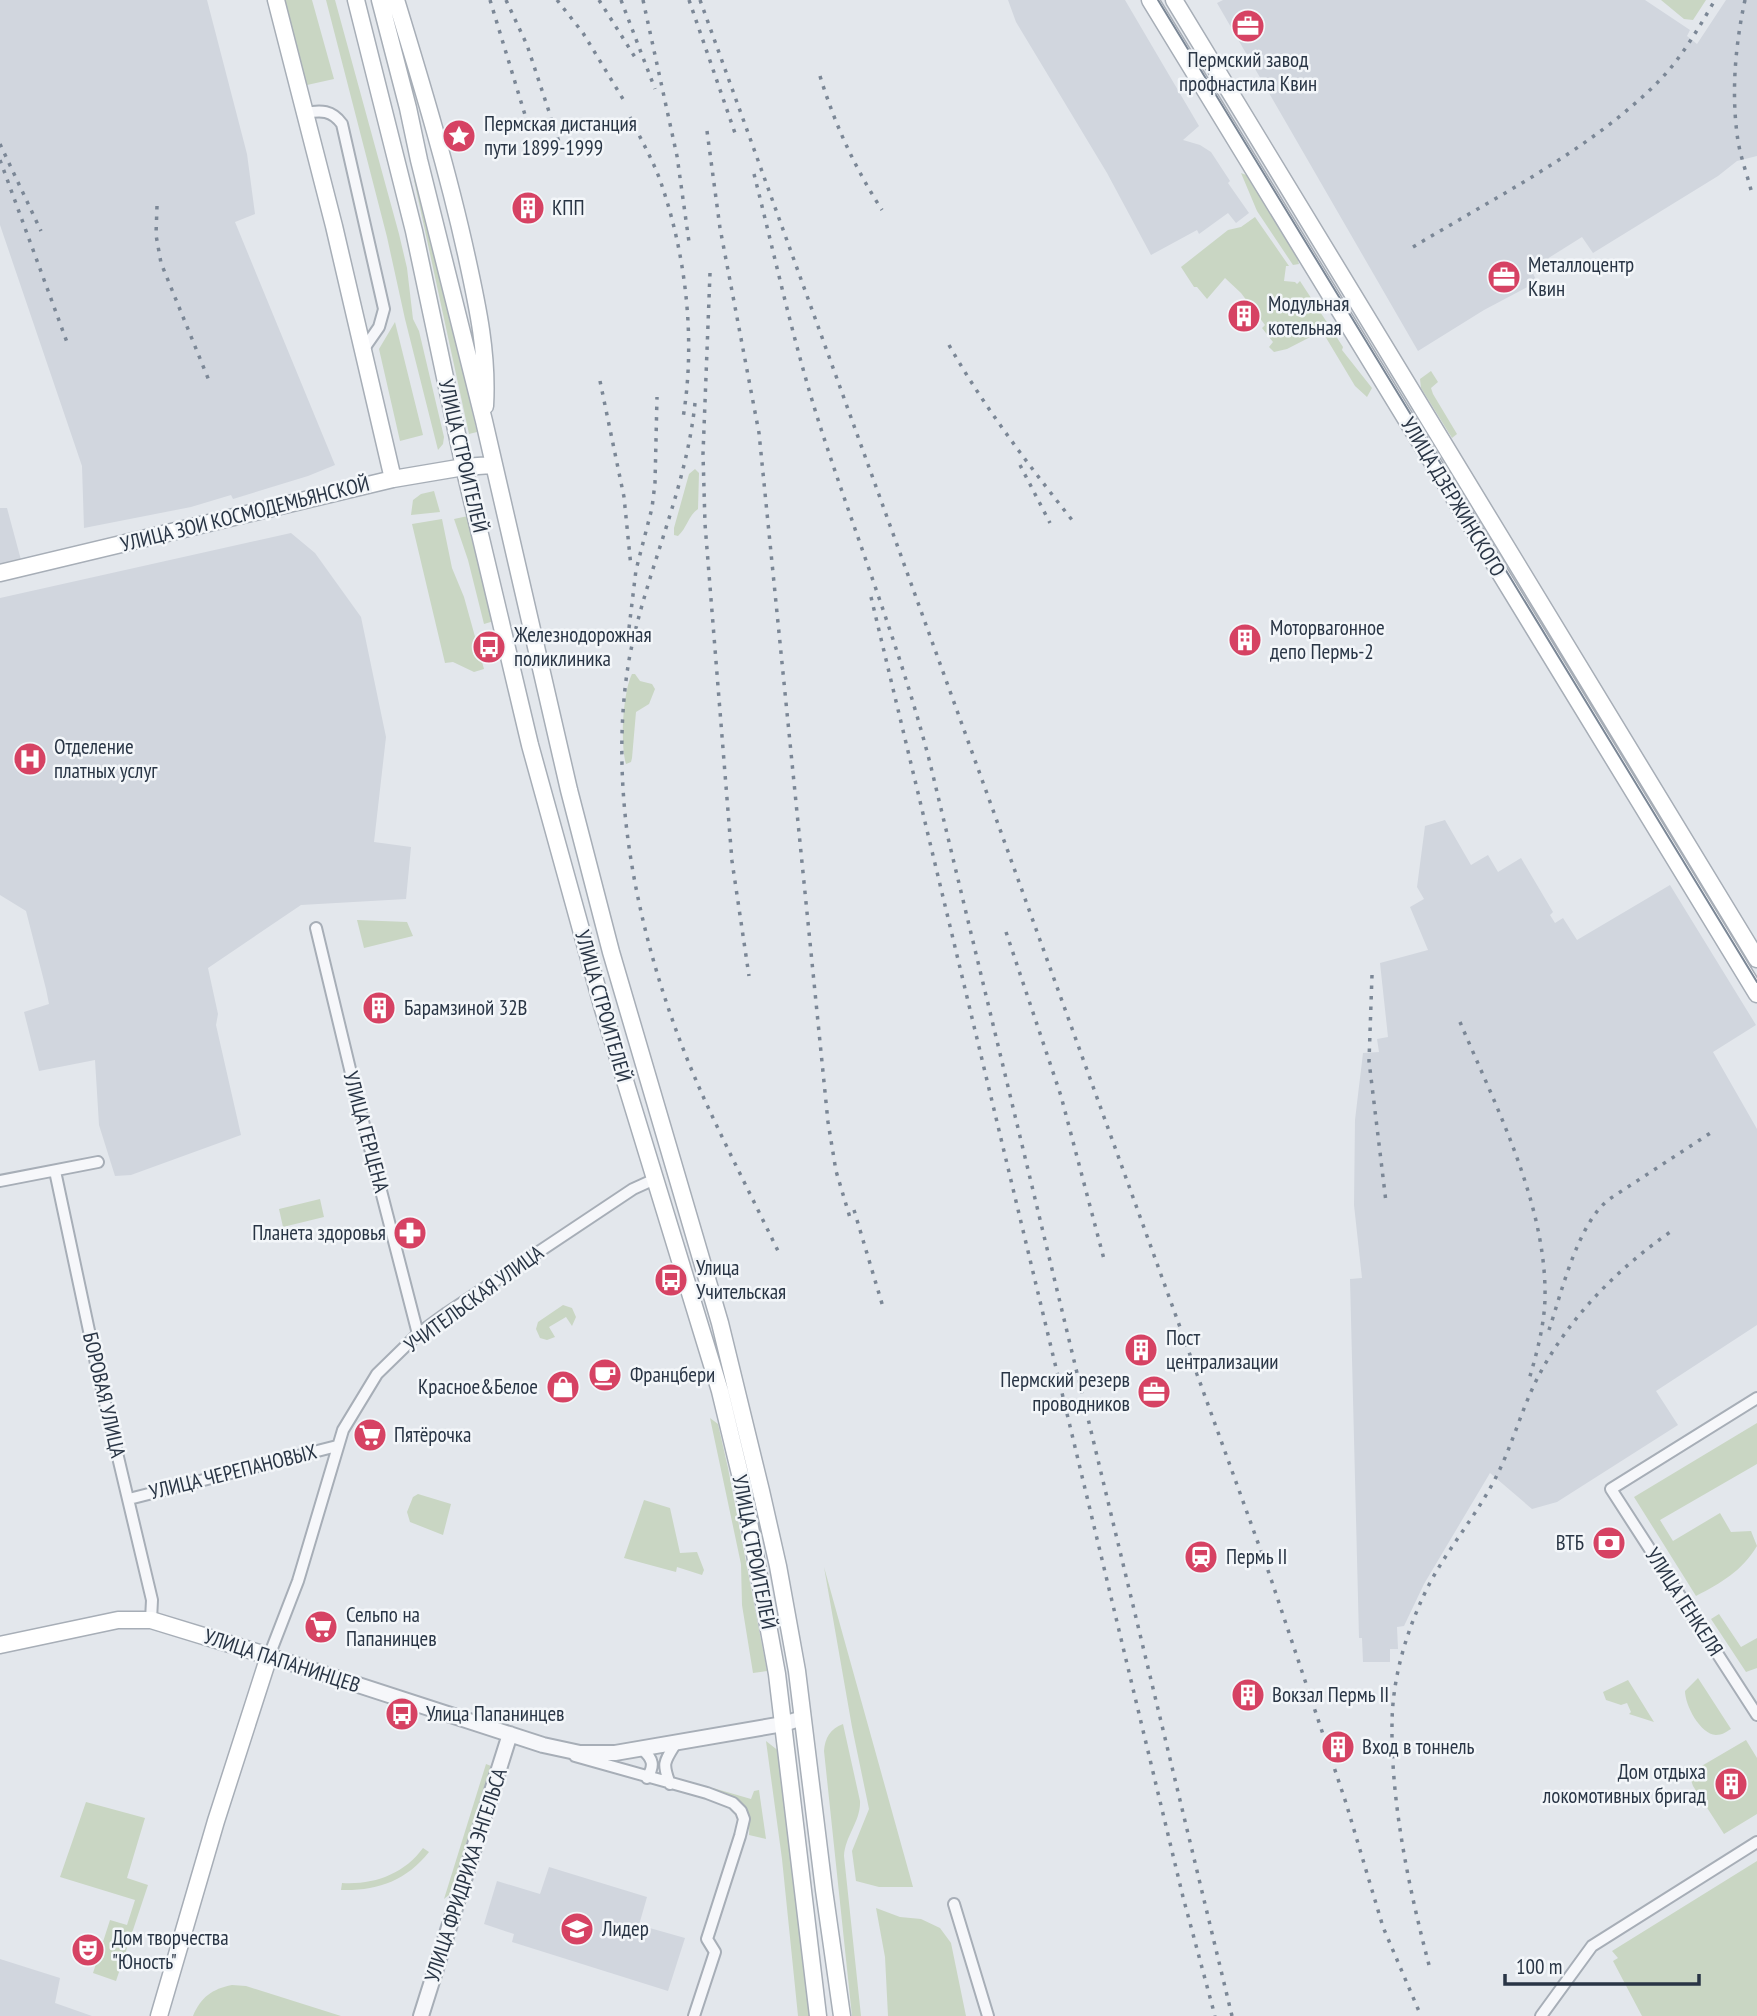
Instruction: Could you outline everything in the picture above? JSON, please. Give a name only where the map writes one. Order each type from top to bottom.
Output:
[{"type":"main road","points":[[276,0],[334,226],[393,479]]},
{"type":"main road","name":"УЛИЦА СТРОИТЕЛЕЙ","points":[[356,0],[414,231],[464,467],[534,758],[603,1009],[719,1391],[741,1478],[775,1661],[818,2016]]},
{"type":"main road","name":"УЛИЦА СТРОИТЕЛЕЙ","points":[[380,0],[484,421],[569,790],[611,952],[720,1323],[778,1566],[803,1718],[842,2016]]},
{"type":"main road","points":[[396,0],[454,201],[480,317],[487,375],[484,421]]},
{"type":"main road","name":"УЛИЦА ДЗЕРЖИНСКОГО","points":[[1174,0],[1757,959]]},
{"type":"main road","name":"УЛИЦА ДЗЕРЖИНСКОГО","points":[[1155,2],[1757,994]]},
{"type":"main road","name":"УЛИЦА ЗОИ КОСМОДЕМЬЯНСКОЙ","points":[[0,573],[393,479],[492,465]]},
{"type":"main road","name":"УЛИЦА ПАПАНИНЦЕВ","points":[[0,1645],[118,1620],[151,1620],[269,1656]]},
{"type":"main road","points":[[159,2016],[216,1821],[269,1656]]},
{"type":"street","points":[[305,113],[332,113],[342,124],[384,309],[379,327],[363,350]]},
{"type":"street","name":"УЛИЦА ГЕРЦЕНА","points":[[316,928],[418,1334]]},
{"type":"street","points":[[0,1181],[99,1163]]},
{"type":"street","name":"БОРОВАЯ УЛИЦА","points":[[55,1171],[98,1373],[152,1600],[151,1620]]},
{"type":"street","name":"УЧИТЕЛЬСКАЯ УЛИЦА","points":[[269,1656],[298,1581],[343,1430],[377,1374],[418,1334],[633,1189],[655,1179]]},
{"type":"street","name":"УЛИЦА ГЕНКЕЛЯ","points":[[1757,1398],[1611,1489],[1757,1715]]},
{"type":"street","name":"УЛИЦА ЧЕРЕПАНОВЫХ","points":[[129,1499],[337,1446]]},
{"type":"street","name":"УЛИЦА ПАПАНИНЦЕВ","points":[[269,1656],[560,1749],[579,1758],[707,1793],[733,1803],[744,1819],[707,1939],[715,1952],[694,2016]]},
{"type":"street","name":"УЛИЦА ПАПАНИНЦЕВ","points":[[560,1749],[596,1754],[642,1749],[783,1724],[803,1718]]},
{"type":"street","name":"УЛИЦА ФРИДРИХА ЭНГЕЛЬСА","points":[[421,2016],[510,1734]]},
{"type":"street","points":[[670,1784],[664,1767],[665,1760],[676,1743]]},
{"type":"street","points":[[642,1749],[652,1762],[653,1768],[647,1777]]},
{"type":"street","points":[[1541,2016],[1592,1946],[1757,1842]]},
{"type":"street","points":[[954,1905],[988,2016]]},
{"type":"shaded area","points":[[0,0],[207,0],[247,154],[255,214],[235,222],[335,465],[233,499],[231,495],[191,507],[84,528],[82,466],[0,225]]},
{"type":"shaded area","points":[[1008,0],[1125,0],[1199,126],[1183,140],[1200,145],[1211,152],[1249,213],[1236,223],[1228,213],[1199,234],[1197,230],[1151,255],[1107,173],[1016,22]]},
{"type":"shaded area","name":"Металлоцентр Квин","points":[[1223,0],[1645,0],[1690,30],[1687,36],[1697,44],[1726,0],[1757,0],[1757,156],[1737,161],[1718,176],[1593,253],[1582,237],[1531,269],[1537,282],[1484,310],[1418,351],[1217,3]]},
{"type":"shaded area","points":[[0,508],[7,508],[21,560],[0,564]]},
{"type":"shaded area","points":[[291,533],[315,553],[361,617],[386,737],[374,842],[411,847],[406,899],[301,905],[208,968],[218,1014],[216,1025],[241,1135],[131,1175],[115,1176],[99,1125],[95,1060],[39,1071],[24,1012],[49,1004],[46,989],[26,911],[0,895],[0,598]]},
{"type":"shaded area","points":[[1445,820],[1471,865],[1488,855],[1498,872],[1521,858],[1553,912],[1550,915],[1555,923],[1563,918],[1577,940],[1670,885],[1756,1025],[1713,1052],[1757,1129],[1757,1325],[1656,1391],[1678,1425],[1557,1502],[1532,1509],[1490,1473],[1424,1584],[1404,1626],[1397,1627],[1398,1649],[1390,1649],[1390,1662],[1363,1662],[1362,1638],[1359,1638],[1350,1279],[1362,1278],[1354,1205],[1355,1120],[1363,1053],[1379,1052],[1377,1039],[1388,1037],[1380,963],[1428,950],[1410,907],[1424,899],[1417,887],[1425,826]]},
{"type":"shaded area","name":"Лидер","points":[[549,1867],[647,1897],[639,1925],[685,1938],[668,1991],[512,1942],[514,1934],[484,1924],[497,1881],[540,1894]]},
{"type":"shaded area","points":[[0,1959],[60,1978],[55,2003],[92,2016],[0,2016]]},
{"type":"green space","points":[[285,0],[312,0],[334,79],[307,85]]},
{"type":"green space","points":[[326,0],[335,0],[399,234],[407,268],[413,319],[419,331],[444,437],[438,450],[387,237]]},
{"type":"green space","points":[[1661,0],[1706,0],[1693,20],[1684,19]]},
{"type":"green space","points":[[1241,173],[1254,178],[1294,246],[1299,264],[1293,265],[1257,211]]},
{"type":"green space","points":[[414,180],[418,180],[477,432],[469,434]]},
{"type":"green space","points":[[1255,217],[1289,266],[1286,266],[1284,281],[1297,284],[1300,281],[1343,347],[1342,350],[1372,388],[1367,397],[1355,386],[1322,331],[1287,349],[1274,352],[1269,347],[1273,342],[1262,328],[1265,325],[1241,293],[1225,278],[1207,299],[1194,287],[1181,267],[1228,230],[1241,227]]},
{"type":"green space","points":[[395,322],[423,435],[400,441],[379,349]]},
{"type":"green space","points":[[1431,371],[1438,382],[1431,388],[1433,394],[1457,434],[1452,438],[1421,388],[1420,379]]},
{"type":"green space","points":[[695,469],[699,473],[698,509],[681,533],[674,535],[689,474]]},
{"type":"green space","points":[[434,491],[440,512],[411,515],[413,500],[421,494]]},
{"type":"green space","points":[[468,516],[494,621],[484,624],[468,560],[454,519]]},
{"type":"green space","points":[[442,519],[452,568],[464,597],[484,669],[474,672],[453,662],[445,663],[412,524]]},
{"type":"green space","points":[[632,674],[640,681],[652,684],[655,689],[649,704],[636,712],[632,758],[631,762],[626,764],[623,718]]},
{"type":"green space","points":[[357,920],[407,922],[413,936],[364,948]]},
{"type":"green space","points":[[320,1199],[324,1217],[283,1227],[279,1209]]},
{"type":"green space","points":[[563,1305],[572,1308],[576,1317],[572,1326],[566,1317],[549,1327],[555,1337],[547,1340],[540,1338],[536,1329],[538,1322]]},
{"type":"green space","points":[[710,1418],[718,1424],[728,1468],[767,1671],[753,1673],[742,1605],[741,1564]]},
{"type":"green space","points":[[1757,1423],[1757,1464],[1660,1520],[1673,1541],[1720,1513],[1731,1532],[1751,1531],[1757,1546],[1745,1563],[1696,1596],[1634,1497]]},
{"type":"green space","points":[[418,1494],[451,1504],[443,1535],[410,1522],[407,1512],[413,1497]]},
{"type":"green space","points":[[644,1500],[670,1508],[680,1553],[697,1552],[704,1570],[702,1575],[677,1567],[676,1572],[624,1558]]},
{"type":"green space","points":[[824,1567],[913,1887],[879,1887],[856,1881],[852,1851],[869,1809]]},
{"type":"green space","points":[[1719,1614],[1741,1647],[1757,1638],[1757,1668],[1746,1672],[1711,1619]]},
{"type":"green space","points":[[1698,1678],[1731,1729],[1724,1733],[1716,1735],[1704,1730],[1691,1711],[1685,1691]]},
{"type":"green space","points":[[1628,1680],[1654,1722],[1629,1714],[1631,1712],[1627,1703],[1621,1705],[1606,1700],[1603,1692]]},
{"type":"green space","points":[[843,1724],[860,1801],[844,1856],[861,2016],[852,2016],[824,1751],[829,1734]]},
{"type":"green space","points":[[1746,1740],[1757,1758],[1757,1814],[1724,1834],[1690,1777],[1693,1771]]},
{"type":"green space","points":[[766,1741],[780,1752],[811,2016],[798,2016],[782,1859]]},
{"type":"green space","points":[[486,1764],[491,1766],[450,1894],[444,1899]]},
{"type":"green space","points":[[713,1788],[751,1799],[754,1791],[759,1790],[766,1839],[749,1835],[745,1810],[736,1801],[712,1791]]},
{"type":"green space","points":[[86,1802],[145,1818],[127,1878],[148,1885],[116,1981],[93,1973],[110,1920],[127,1925],[135,1900],[60,1877]]},
{"type":"green space","points":[[423,1848],[429,1852],[401,1877],[367,1889],[341,1890],[342,1883],[377,1880],[397,1871],[407,1865]]},
{"type":"green space","points":[[1757,1861],[1757,2016],[1642,2016],[1613,1961],[1618,1958],[1612,1951]]},
{"type":"green space","points":[[876,1908],[900,1917],[921,1919],[940,1928],[951,1943],[966,2016],[888,2016],[885,1957]]},
{"type":"green space","points":[[232,1985],[246,1986],[341,2016],[193,2016],[208,1995]]},
{"type":"tram line","points":[[1158,0],[1757,982]]},
{"type":"railway","points":[[490,0],[529,128]]},
{"type":"railway","points":[[506,0],[527,45],[562,151]]},
{"type":"railway","points":[[557,0],[583,33],[626,104]]},
{"type":"railway","points":[[599,0],[638,62]]},
{"type":"railway","points":[[621,0],[655,89]]},
{"type":"railway","points":[[643,0],[677,156],[689,242]]},
{"type":"railway","points":[[689,0],[736,136]]},
{"type":"railway","points":[[700,0],[1270,1576],[1346,1803],[1383,1927],[1421,2016]]},
{"type":"railway","points":[[1413,247],[1540,172],[1631,107],[1674,64],[1715,0]]},
{"type":"railway","points":[[1745,0],[1737,53],[1735,106],[1739,148],[1752,194]]},
{"type":"railway","points":[[820,76],[846,146],[882,210]]},
{"type":"railway","points":[[630,117],[660,180],[682,267],[689,358],[683,418]]},
{"type":"railway","points":[[707,131],[720,228],[759,433],[828,1122],[836,1171],[851,1221]]},
{"type":"railway","points":[[0,144],[41,231]]},
{"type":"railway","points":[[0,160],[68,345]]},
{"type":"railway","points":[[754,174],[813,403],[893,639],[930,763],[1232,2016]]},
{"type":"railway","points":[[157,206],[156,235],[161,263],[210,383]]},
{"type":"railway","points":[[710,273],[703,454],[705,524],[732,861],[749,976]]},
{"type":"railway","points":[[949,345],[992,413],[1072,520]]},
{"type":"railway","points":[[600,381],[624,497],[631,567]]},
{"type":"railway","points":[[629,628],[636,570],[652,508],[657,397]]},
{"type":"railway","points":[[695,403],[683,468],[629,660],[623,714],[622,769],[626,825],[647,937],[681,1044],[711,1114],[778,1251]]},
{"type":"railway","points":[[1020,465],[1050,523]]},
{"type":"railway","points":[[871,597],[1183,1897],[1215,2016]]},
{"type":"railway","points":[[1006,932],[1061,1096],[1105,1263]]},
{"type":"railway","points":[[1372,975],[1369,1061],[1386,1202]]},
{"type":"railway","points":[[1460,1022],[1517,1157],[1538,1228],[1545,1299],[1537,1352],[1528,1383]]},
{"type":"railway","points":[[1549,1330],[1579,1242],[1597,1211],[1608,1200],[1715,1130]]},
{"type":"railway","points":[[854,1210],[883,1307]]},
{"type":"railway","points":[[1429,1965],[1408,1876],[1392,1755],[1393,1708],[1405,1643],[1431,1582],[1495,1479],[1532,1390],[1551,1355],[1596,1295],[1633,1261],[1673,1230]]},
{"type":"place","name":"Пермский завод профнастила Квин","points":[[1248,26]]},
{"type":"place","name":"Пермская дистанция пути 1899-1999","points":[[459,136]]},
{"type":"place","name":"КПП","points":[[528,208]]},
{"type":"place","name":"Металлоцентр Квин","points":[[1504,277]]},
{"type":"place","name":"Модульная котельная","points":[[1244,316]]},
{"type":"place","name":"Моторвагонное депо Пермь-2","points":[[1245,640]]},
{"type":"place","name":"Железнодорожная поликлиника","points":[[489,647]]},
{"type":"place","name":"Отделение платных услуг","points":[[30,759]]},
{"type":"place","name":"Барамзиной 32В","points":[[379,1008]]},
{"type":"place","name":"Планета здоровья","points":[[410,1233]]},
{"type":"place","name":"Улица Учительская","points":[[671,1280]]},
{"type":"place","name":"Пост централизации","points":[[1141,1350]]},
{"type":"place","name":"Францбери","points":[[605,1375]]},
{"type":"place","name":"Красное&Белое","points":[[563,1387]]},
{"type":"place","name":"Пермский резерв проводников","points":[[1154,1392]]},
{"type":"place","name":"Пятёрочка","points":[[370,1435]]},
{"type":"place","name":"ВТБ","points":[[1609,1543]]},
{"type":"place","name":"Пермь II","points":[[1201,1557]]},
{"type":"place","name":"Сельпо на Папанинцев","points":[[321,1627]]},
{"type":"place","name":"Вокзал Пермь II","points":[[1248,1695]]},
{"type":"place","name":"Улица Папанинцев","points":[[402,1714]]},
{"type":"place","name":"Вход в тоннель","points":[[1338,1747]]},
{"type":"place","name":"Дом отдыха локомотивных бригад","points":[[1731,1784]]},
{"type":"place","name":"Лидер","points":[[577,1929]]},
{"type":"place","name":"Дом творчества \"Юность\"","points":[[88,1950]]}]
